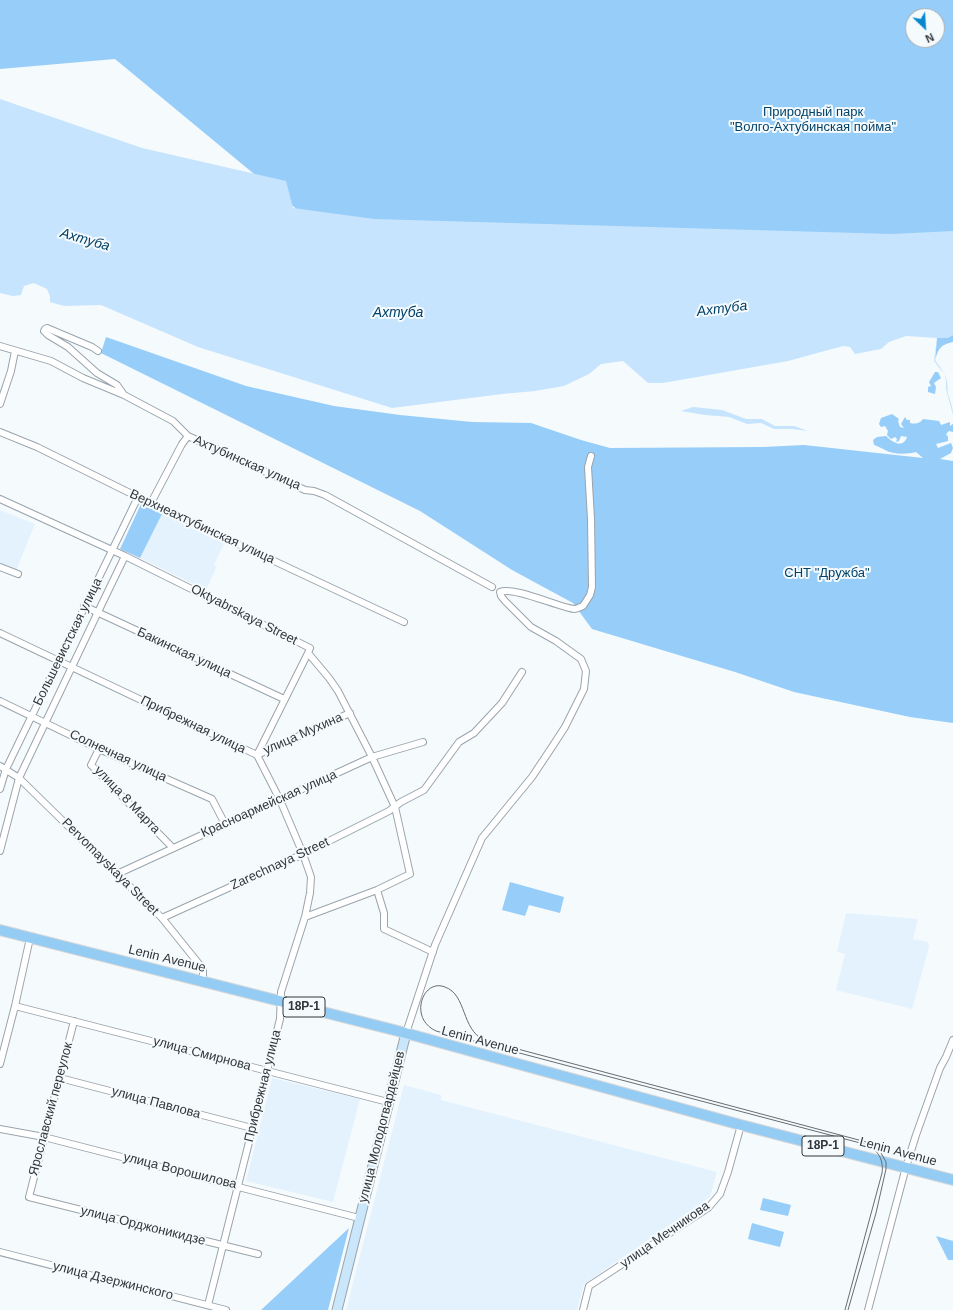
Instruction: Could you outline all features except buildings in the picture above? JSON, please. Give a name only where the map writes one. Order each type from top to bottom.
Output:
[{"type":"main road","name":"Lenin Avenue","points":[[0,930],[406,1033],[953,1180]]},
{"type":"street","points":[[98,351],[47,328],[44,329],[45,333],[68,347],[97,373],[117,385],[124,395]]},
{"type":"street","name":"Ахтубинская улица","points":[[0,346],[50,361],[83,378],[124,395],[173,421],[184,430],[188,436],[305,490],[314,490],[325,495],[492,587]]},
{"type":"street","points":[[0,404],[11,371],[15,351]]},
{"type":"street","name":"Верхнеахтубинская улица","points":[[0,432],[37,447],[138,497],[404,622]]},
{"type":"street","points":[[151,503],[182,444],[188,436]]},
{"type":"street","name":"улица Молодогвардейцев","points":[[336,1310],[406,1033],[435,945],[482,838],[532,776],[552,747],[565,727],[584,689],[586,671],[581,659],[556,641],[531,627],[501,596],[500,592],[510,592],[541,599],[575,609],[583,606],[590,595],[592,587],[591,518],[588,467],[591,456]]},
{"type":"street","name":"Большевистская улица","points":[[0,789],[6,769],[138,497]]},
{"type":"street","name":"Oktyabrskaya Street","points":[[0,499],[126,556],[310,648],[308,653],[338,691],[372,757],[395,807],[410,874],[378,890],[305,917]]},
{"type":"street","name":"Большевистская улица","points":[[0,851],[19,778],[126,556]]},
{"type":"street","points":[[0,567],[18,574]]},
{"type":"street","name":"Бакинская улица","points":[[84,606],[284,699]]},
{"type":"street","name":"Прибрежная улица","points":[[0,633],[257,755],[280,800],[311,877],[310,893],[305,917],[281,992],[280,1019],[208,1305]]},
{"type":"street","points":[[257,755],[308,653]]},
{"type":"street","name":"Zarechnaya Street","points":[[162,918],[303,854],[395,807],[401,802],[424,790],[460,742],[474,733],[502,703],[522,672]]},
{"type":"street","name":"Солнечная улица","points":[[0,700],[99,749],[212,799],[225,824]]},
{"type":"street","name":"улица Мухина","points":[[257,755],[350,714]]},
{"type":"street","name":"Красноармейская улица","points":[[117,874],[372,757],[423,742]]},
{"type":"street","name":"улица 8 Марта","points":[[99,749],[91,766],[172,848]]},
{"type":"street","name":"Pervomayskaya Street","points":[[0,766],[19,778],[162,918],[203,969],[203,982]]},
{"type":"street","points":[[378,890],[384,913],[384,929],[433,952]]},
{"type":"street","points":[[0,1064],[30,938]]},
{"type":"street","name":"улица Смирнова","points":[[15,1006],[388,1102]]},
{"type":"street","name":"Ярославский переулок","points":[[28,1197],[74,1021]]},
{"type":"street","points":[[868,1310],[916,1135],[940,1068],[953,1040]]},
{"type":"street","name":"улица Павлова","points":[[60,1078],[252,1128]]},
{"type":"street","name":"улица Мечникова","points":[[583,1310],[589,1286],[708,1208],[720,1194],[728,1172],[741,1124]]},
{"type":"street","name":"улица Ворошилова","points":[[0,1128],[44,1137],[360,1218]]},
{"type":"street","name":"улица Орджоникидзе","points":[[28,1197],[258,1254]]},
{"type":"street","name":"улица Дзержинского","points":[[0,1252],[226,1310]]},
{"type":"shaded area","points":[[0,510],[35,524],[16,571],[0,564]]},
{"type":"shaded area","points":[[162,514],[224,544],[214,565],[217,566],[206,590],[140,558]]},
{"type":"shaded area","points":[[846,913],[918,919],[913,939],[928,942],[929,947],[912,1009],[836,990],[845,954],[837,952]]},
{"type":"shaded area","points":[[272,1078],[360,1099],[333,1202],[246,1181]]},
{"type":"shaded area","points":[[404,1085],[441,1095],[441,1100],[717,1172],[710,1197],[584,1284],[577,1310],[346,1310]]},
{"type":"green space","name":"Природный парк \"Волго-Ахтубинская пойма\"","points":[[0,0],[953,0],[953,242],[317,226],[115,59],[0,69]]},
{"type":"green space","points":[[953,335],[953,342],[945,344],[941,348],[935,360],[937,338],[947,338]]},
{"type":"green space","name":"СНТ \"Дружба\"","points":[[106,337],[246,386],[334,406],[400,415],[472,422],[531,423],[610,448],[763,447],[804,445],[923,458],[916,452],[905,454],[892,453],[874,445],[873,440],[877,437],[886,436],[894,442],[900,444],[905,441],[907,437],[901,436],[899,441],[896,442],[897,439],[895,437],[891,439],[887,435],[888,431],[885,426],[881,427],[879,424],[881,418],[892,414],[899,419],[898,421],[900,427],[904,428],[901,424],[905,417],[907,420],[910,420],[910,423],[919,423],[923,419],[939,421],[941,425],[950,422],[950,426],[953,424],[953,432],[949,431],[946,434],[948,441],[936,444],[938,448],[951,443],[953,448],[951,453],[940,459],[953,461],[953,723],[910,717],[794,692],[735,672],[592,629],[573,603],[512,570],[420,511],[101,353]]},
{"type":"green space","points":[[935,372],[938,372],[941,378],[934,383],[936,387],[935,394],[928,392],[928,387],[931,386],[929,382]]},
{"type":"green space","points":[[141,504],[162,514],[140,558],[120,549]]},
{"type":"green space","points":[[510,882],[564,897],[560,913],[529,905],[525,916],[502,910]]},
{"type":"green space","points":[[763,1198],[791,1205],[788,1216],[760,1210]]},
{"type":"green space","points":[[752,1223],[784,1232],[780,1247],[748,1239]]},
{"type":"green space","points":[[349,1228],[328,1310],[261,1310]]},
{"type":"green space","points":[[936,1236],[953,1241],[953,1260],[948,1260]]},
{"type":"water","name":"Ахтуба","points":[[0,99],[142,148],[286,181],[293,208],[374,219],[892,234],[953,231],[953,335],[947,338],[906,336],[889,342],[881,349],[855,354],[850,347],[843,346],[788,361],[663,383],[648,383],[623,361],[601,364],[589,374],[564,386],[535,391],[392,408],[198,347],[101,305],[64,306],[50,302],[50,296],[47,289],[34,283],[24,286],[21,295],[13,296],[0,293]]},
{"type":"water","points":[[937,338],[935,360],[944,374],[934,361]]},
{"type":"water","points":[[944,374],[946,379],[947,383],[953,415],[946,389]]},
{"type":"water","points":[[693,407],[722,410],[746,419],[762,419],[775,426],[794,426],[808,431],[774,429],[761,423],[747,424],[729,417],[681,411]]},
{"type":"tram line","points":[[845,1310],[882,1173],[881,1159],[873,1148],[864,1144],[436,1031],[427,1025],[422,1017],[422,1001],[425,994],[430,988],[437,986],[445,987],[452,991],[461,1004],[471,1028],[484,1040],[870,1143],[877,1148],[886,1162],[886,1169],[876,1213],[848,1310]]}]
